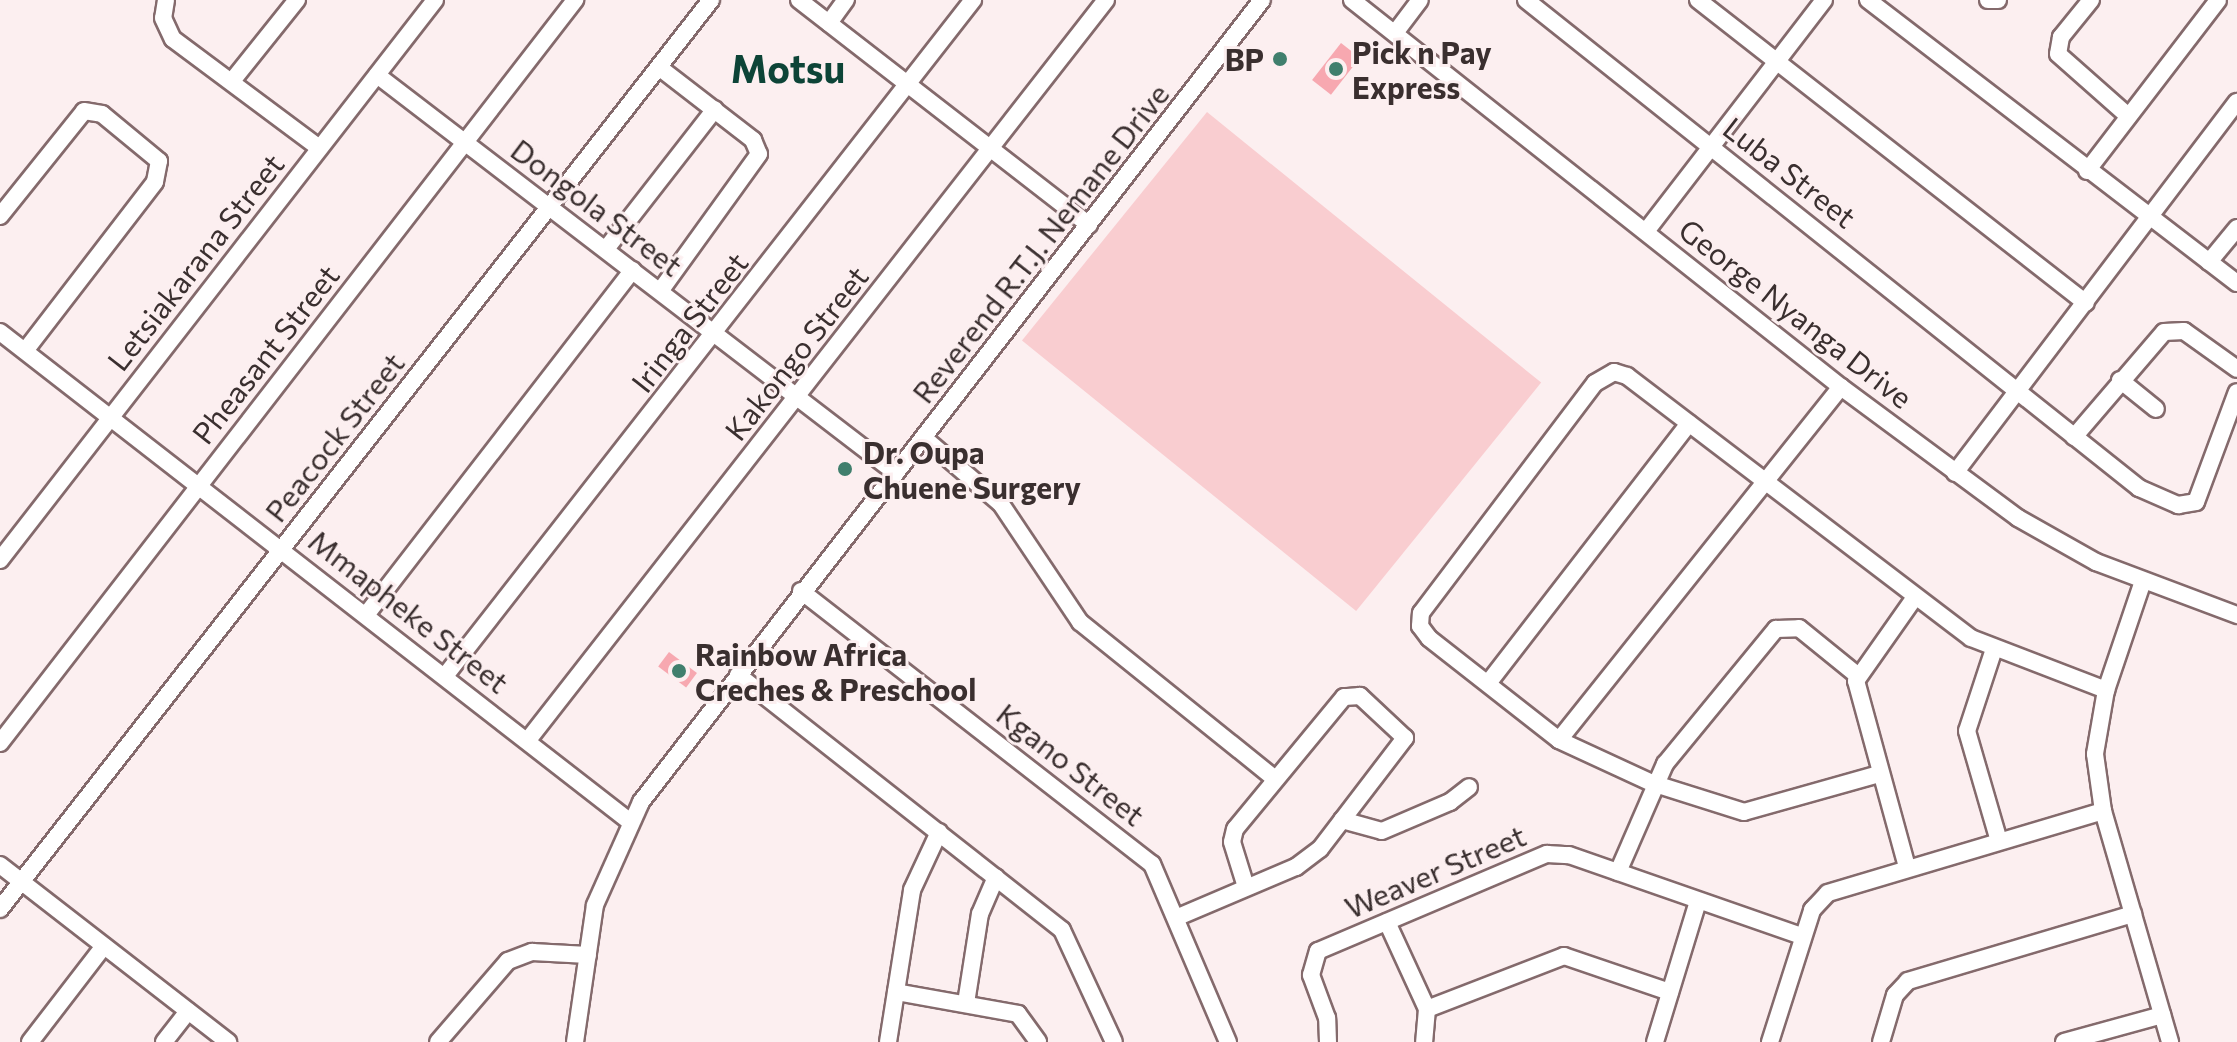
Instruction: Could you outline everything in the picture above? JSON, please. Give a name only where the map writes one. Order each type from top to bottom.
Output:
[{"type":"street","points":[[166,0],[168,35],[319,148]]},
{"type":"street","points":[[232,81],[297,0]]},
{"type":"street","name":"Letsiakarana Street","points":[[0,560],[435,0]]},
{"type":"street","name":"Pheasant Street","points":[[0,743],[575,0]]},
{"type":"street","name":"Peacock Street","points":[[0,909],[711,0]]},
{"type":"street","points":[[799,0],[1089,225]]},
{"type":"street","points":[[829,23],[846,0]]},
{"type":"street","name":"Iringa Street","points":[[445,676],[716,334],[973,0]]},
{"type":"street","name":"Kakongo Street","points":[[528,740],[1106,0]]},
{"type":"street","name":"Reverend R.T.J. Nemane Drive","points":[[575,1042],[595,905],[629,821],[801,591],[924,438],[1262,0]]},
{"type":"street","name":"Reverend R.T.J. Nemane Drive","points":[[1195,87],[1270,0]]},
{"type":"street","name":"George Nyanga Drive","points":[[1352,0],[1647,230],[1841,387],[1955,473],[2050,538],[2143,581],[2237,615]]},
{"type":"street","points":[[1395,33],[1420,0]]},
{"type":"street","name":"Luba Street","points":[[1526,0],[2139,488],[2189,506],[2203,490],[2237,392]]},
{"type":"street","points":[[1698,0],[2086,303]]},
{"type":"street","points":[[1647,230],[1824,0]]},
{"type":"street","points":[[1868,0],[2149,219],[2237,283]]},
{"type":"street","points":[[1988,0],[1998,0]]},
{"type":"street","points":[[2091,0],[2061,37],[2058,54],[2128,116]]},
{"type":"street","points":[[2087,171],[2218,0]]},
{"type":"street","points":[[660,68],[753,140],[757,161],[661,290]]},
{"type":"street","name":"Dongola Street","points":[[377,75],[896,473]]},
{"type":"street","points":[[1955,473],[2237,102]]},
{"type":"street","points":[[606,249],[715,109]]},
{"type":"street","points":[[0,216],[84,111],[102,114],[159,161],[155,182],[25,351]]},
{"type":"street","points":[[2209,262],[2237,228]]},
{"type":"street","points":[[366,615],[633,270]]},
{"type":"street","points":[[2074,437],[2157,335],[2173,329],[2237,369]]},
{"type":"street","name":"Mmapheke Street","points":[[0,332],[283,548],[629,821]]},
{"type":"street","points":[[1879,774],[1744,812],[1652,783],[1559,740],[1489,682],[1429,638],[1420,626],[1421,613],[1595,383],[1607,373],[1621,373],[1915,597],[1993,652],[2106,690]]},
{"type":"street","points":[[2120,380],[2156,409]]},
{"type":"street","points":[[1559,740],[1841,387]]},
{"type":"street","points":[[1489,682],[1689,423]]},
{"type":"street","points":[[924,438],[1001,504],[1080,622],[1275,779]]},
{"type":"street","points":[[2143,581],[2106,690],[2095,754],[2103,811],[2170,1042]]},
{"type":"street","name":"Kgano Street","points":[[801,591],[1141,854],[1159,874],[1228,1042]]},
{"type":"street","points":[[1857,675],[1915,597]]},
{"type":"street","points":[[1618,872],[1652,783],[1781,626],[1799,628],[1857,675],[1879,774],[1907,867]]},
{"type":"street","points":[[1993,652],[1967,731],[1999,841]]},
{"type":"street","points":[[738,675],[1067,936],[1114,1042]]},
{"type":"street","points":[[1178,917],[1246,887],[1307,860],[1342,820],[1405,738],[1360,696],[1344,697],[1232,835],[1246,887]]},
{"type":"street","points":[[1342,820],[1382,831],[1450,802],[1469,787]]},
{"type":"street","points":[[1770,1042],[1812,910],[1828,893],[2103,811]]},
{"type":"street","points":[[888,1042],[916,873],[939,832]]},
{"type":"street","name":"Weaver Street","points":[[1328,1042],[1327,1018],[1311,975],[1313,957],[1387,922],[1553,853],[1618,872],[1802,936]]},
{"type":"street","points":[[0,865],[228,1042]]},
{"type":"street","points":[[966,1003],[980,914],[996,877]]},
{"type":"street","points":[[1655,1042],[1698,901]]},
{"type":"street","points":[[1881,1042],[1895,995],[1908,981],[2133,914]]},
{"type":"street","points":[[1387,922],[1427,1009],[1424,1042]]},
{"type":"street","points":[[30,1042],[104,946]]},
{"type":"street","points":[[438,1042],[508,961],[532,952],[588,955]]},
{"type":"street","points":[[1427,1009],[1564,956],[1670,992]]},
{"type":"street","points":[[896,992],[1018,1014],[1038,1042]]},
{"type":"street","points":[[164,1042],[188,1011]]},
{"type":"street","points":[[2064,1042],[2162,1015]]},
{"type":"shaded area","points":[[1207,112],[1541,383],[1356,611],[1022,340]]},
{"type":"building","name":"Pick n Pay Express","points":[[1341,43],[1360,58],[1331,95],[1312,80]]},
{"type":"building","name":"Rainbow Africa Creches & Preschool","points":[[669,652],[697,673],[686,687],[658,666]]},
{"type":"place","name":"BP","points":[[1280,59]]},
{"type":"place","name":"Pick n Pay Express","points":[[1336,69]]},
{"type":"place","name":"Dr. Oupa Chuene Surgery","points":[[845,469]]},
{"type":"place","name":"Rainbow Africa Creches & Preschool","points":[[679,671]]},
{"type":"district","name":"Motsu","points":[[788,68]]}]
